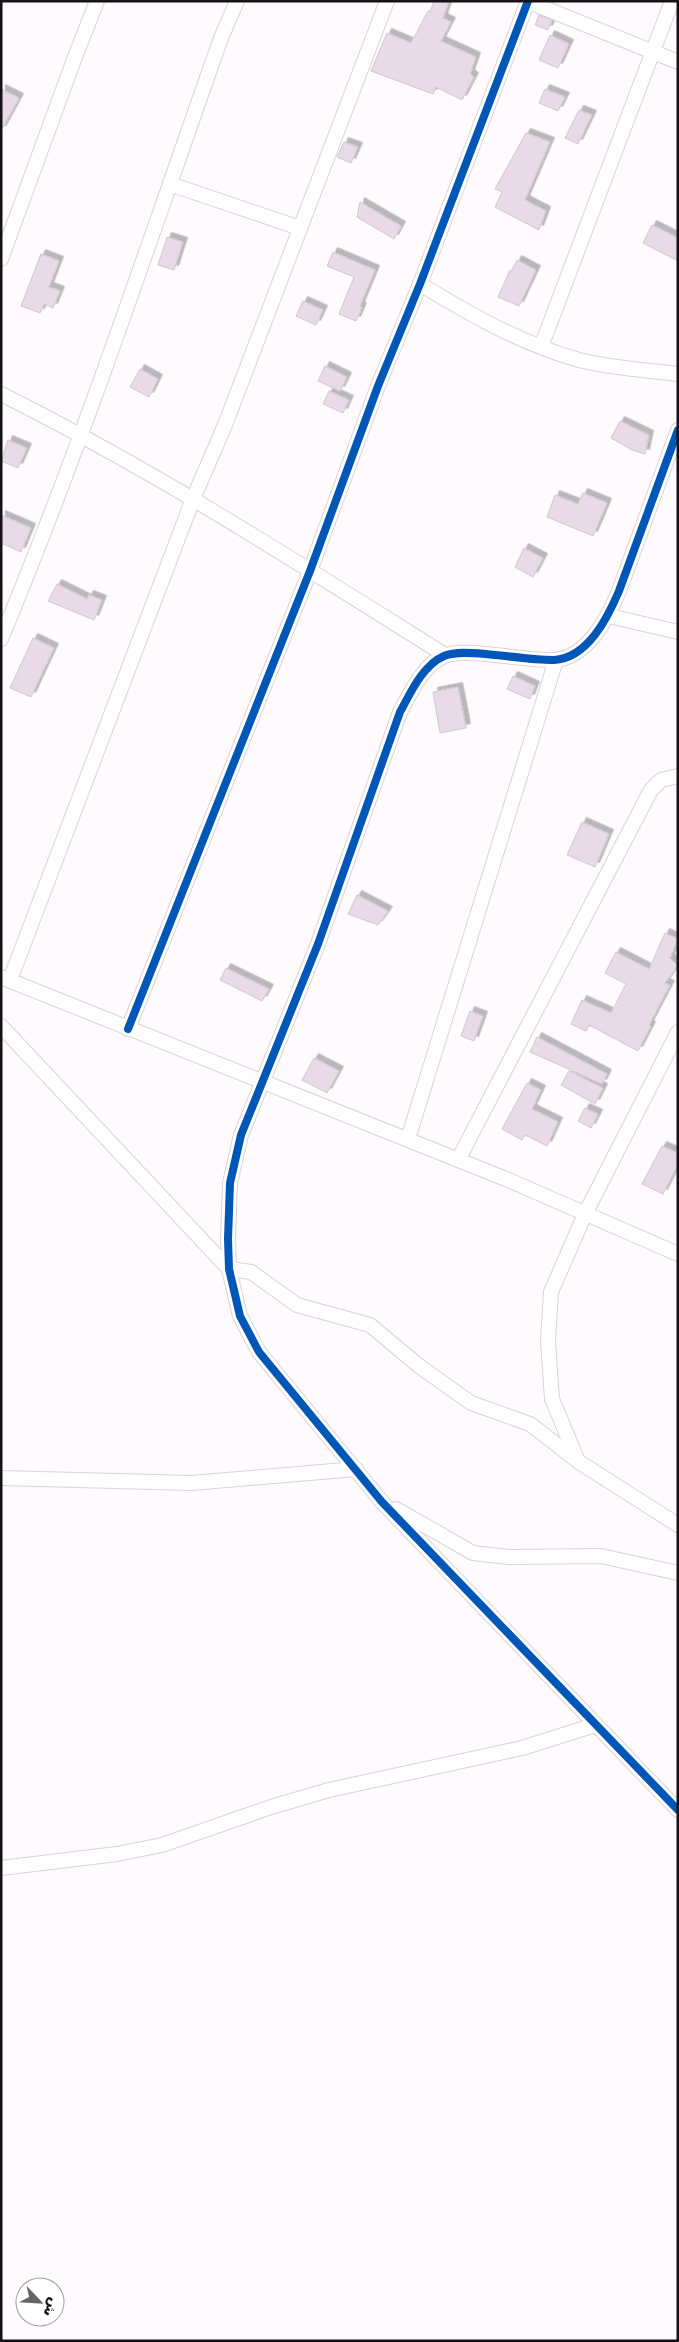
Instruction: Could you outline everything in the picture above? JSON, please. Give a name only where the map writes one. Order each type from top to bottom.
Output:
[{"type":"street","points":[[1,259],[97,1]]},
{"type":"street","points":[[1,639],[138,281],[221,38],[237,1]]},
{"type":"street","points":[[387,1],[225,425],[193,500],[6,979],[408,1139],[678,1254]]},
{"type":"street","points":[[128,1029],[310,570],[378,386],[420,284],[528,1],[678,62]]},
{"type":"street","points":[[541,347],[672,1]]},
{"type":"street","points":[[170,184],[300,228]]},
{"type":"street","points":[[420,284],[481,321],[541,347],[580,360],[678,374]]},
{"type":"street","points":[[1,394],[81,434],[310,570],[445,655]]},
{"type":"street","points":[[678,430],[608,616],[597,634],[578,651],[556,660],[471,653],[445,655],[433,663],[416,683],[400,712],[318,944],[241,1135],[230,1183],[229,1270],[240,1316],[259,1352],[382,1502],[678,1810]]},
{"type":"street","points":[[608,616],[678,632]]},
{"type":"street","points":[[408,1139],[556,660]]},
{"type":"street","points":[[458,1160],[651,790],[661,780],[678,776]]},
{"type":"street","points":[[1,1026],[229,1270],[252,1272],[297,1304],[370,1325],[419,1366],[472,1403],[530,1424],[579,1462],[678,1525]]},
{"type":"street","points":[[579,1462],[552,1399],[548,1341],[551,1292],[585,1214],[678,1032]]},
{"type":"street","points":[[1,1478],[192,1483],[356,1469]]},
{"type":"street","points":[[382,1502],[474,1553],[509,1557],[601,1556],[678,1573]]},
{"type":"street","points":[[1,1868],[117,1854],[162,1845],[271,1807],[329,1790],[522,1748],[595,1725]]},
{"type":"building","points":[[434,1],[449,1],[443,18],[451,22],[441,41],[476,57],[470,74],[474,77],[462,100],[436,87],[433,94],[371,71],[387,33],[411,43],[428,11],[430,12]]},
{"type":"building","points":[[539,15],[552,20],[548,30],[535,25]]},
{"type":"building","points":[[550,35],[569,44],[558,68],[539,60]]},
{"type":"building","points":[[1,89],[19,98],[1,131]]},
{"type":"building","points":[[545,89],[565,97],[558,111],[539,103]]},
{"type":"building","points":[[579,110],[592,115],[578,144],[565,138]]},
{"type":"building","points":[[526,133],[550,142],[525,200],[546,211],[539,230],[495,207],[502,192],[495,189]]},
{"type":"building","points":[[344,142],[358,147],[351,163],[337,157]]},
{"type":"building","points":[[360,202],[401,226],[394,239],[357,217]]},
{"type":"building","points":[[652,225],[678,238],[678,261],[643,243]]},
{"type":"building","points":[[167,237],[183,242],[174,270],[158,265]]},
{"type":"building","points":[[333,252],[375,270],[356,321],[339,314],[354,277],[327,266]]},
{"type":"building","points":[[41,254],[59,261],[49,287],[60,291],[53,308],[44,304],[40,313],[21,306]]},
{"type":"building","points":[[517,260],[536,270],[519,306],[498,297],[510,270],[512,271]]},
{"type":"building","points":[[303,301],[323,310],[316,325],[296,316]]},
{"type":"building","points":[[325,366],[347,377],[340,391],[318,381]]},
{"type":"building","points":[[140,369],[158,379],[149,397],[130,387]]},
{"type":"building","points":[[329,391],[349,400],[343,413],[323,404]]},
{"type":"building","points":[[620,421],[649,435],[645,454],[632,450],[611,438]]},
{"type":"building","points":[[8,440],[27,448],[18,468],[1,461]]},
{"type":"building","points":[[583,493],[607,503],[593,536],[547,517],[555,495],[578,504]]},
{"type":"building","points":[[1,515],[31,528],[21,552],[1,543]]},
{"type":"building","points":[[524,548],[543,558],[533,577],[515,567]]},
{"type":"building","points":[[57,584],[87,599],[89,595],[102,600],[94,620],[48,601]]},
{"type":"building","points":[[33,638],[54,648],[31,697],[10,688]]},
{"type":"building","points":[[513,676],[535,686],[530,699],[507,689]]},
{"type":"building","points":[[458,687],[466,728],[440,733],[433,692]]},
{"type":"building","points":[[582,822],[609,834],[595,867],[567,855]]},
{"type":"building","points":[[357,895],[388,911],[378,925],[348,914]]},
{"type":"building","points":[[665,933],[678,939],[670,958],[678,966],[665,983],[670,985],[638,1051],[589,1025],[586,1031],[571,1024],[582,1000],[611,1013],[626,984],[605,973],[616,952],[649,969]]},
{"type":"building","points":[[226,968],[269,989],[262,1001],[220,980]]},
{"type":"building","points":[[470,1011],[483,1016],[474,1041],[461,1036]]},
{"type":"building","points":[[537,1037],[607,1074],[602,1084],[530,1052]]},
{"type":"building","points":[[314,1058],[339,1071],[327,1093],[302,1080]]},
{"type":"building","points":[[569,1071],[603,1088],[595,1104],[561,1085]]},
{"type":"building","points":[[527,1083],[541,1090],[532,1109],[558,1122],[547,1146],[525,1135],[522,1140],[502,1129]]},
{"type":"building","points":[[585,1108],[598,1114],[591,1128],[578,1121]]},
{"type":"building","points":[[662,1146],[678,1153],[678,1164],[663,1194],[642,1184]]},
{"type":"cycle path","points":[[128,1029],[310,571],[378,386],[420,284],[528,1]]},
{"type":"cycle path","points":[[678,430],[619,591],[603,624],[587,644],[566,658],[554,660],[471,653],[449,654],[437,660],[424,672],[400,712],[318,944],[241,1135],[230,1183],[228,1239],[229,1269],[240,1316],[259,1352],[382,1502],[678,1810]]}]
